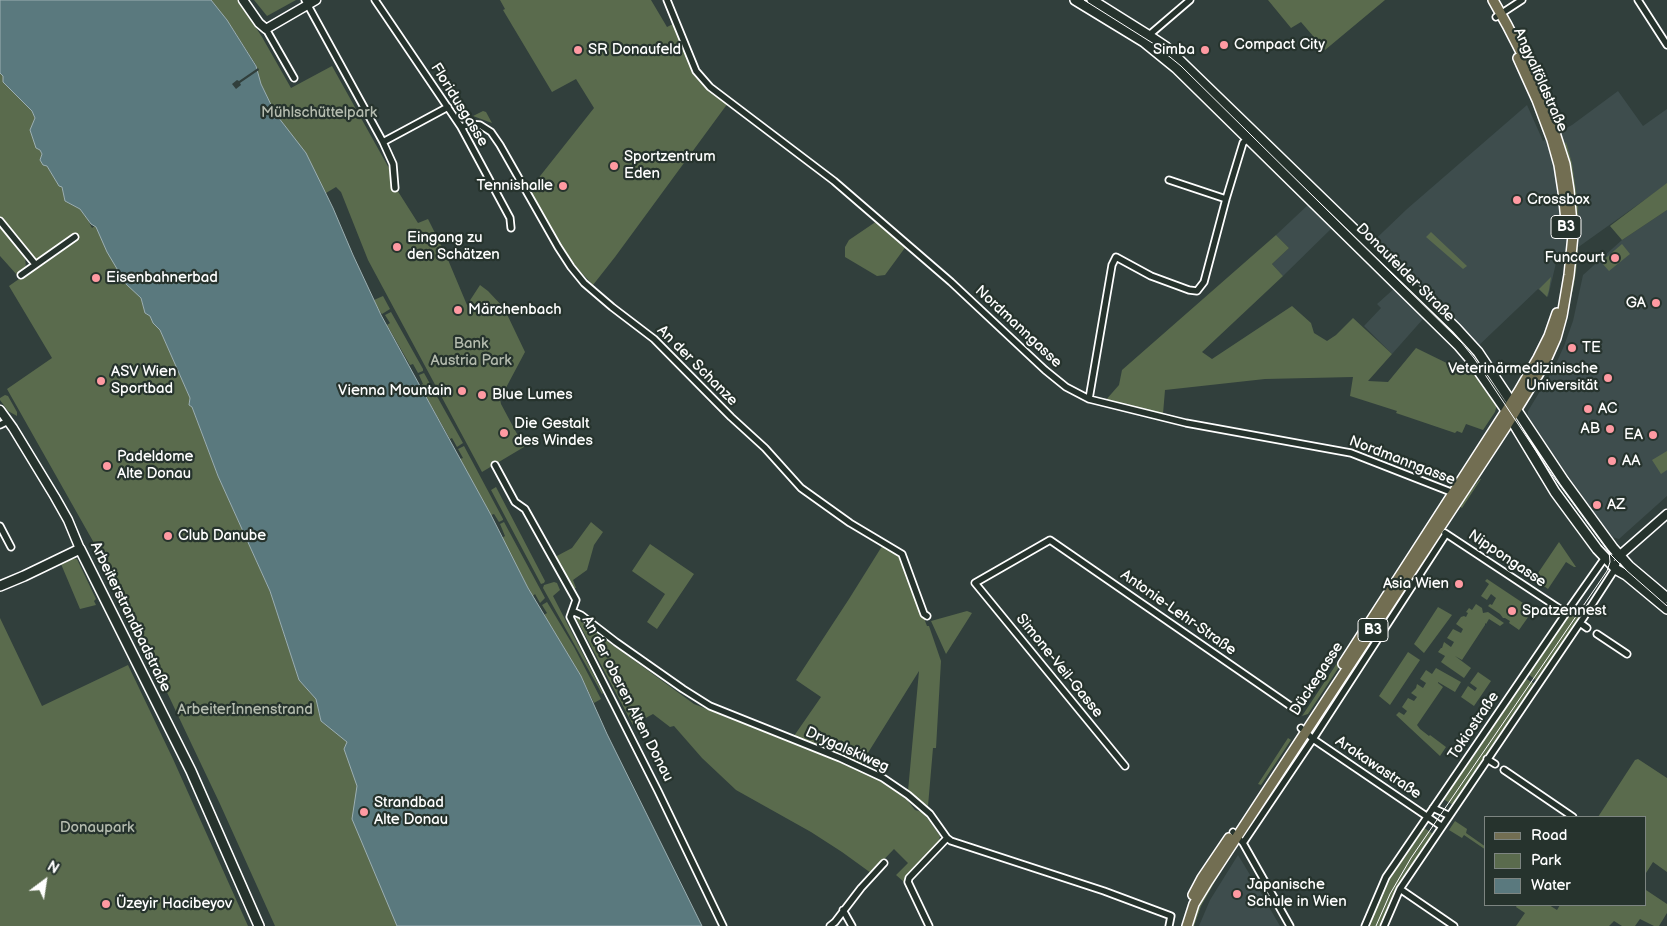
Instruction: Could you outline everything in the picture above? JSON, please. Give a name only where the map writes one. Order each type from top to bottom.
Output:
[{"type":"main road","name":"Donaufelder Straße","points":[[1075,0],[1166,47],[1250,135],[1459,346],[1471,360],[1508,415],[1555,492],[1604,558],[1615,569],[1626,575],[1667,608]]},
{"type":"main road","name":"Donaufelder Straße","points":[[1092,0],[1146,38]]},
{"type":"main road","name":"Angyalföldstraße","points":[[1486,0],[1498,15]]},
{"type":"main road","name":"Angyalföldstraße","points":[[1492,0],[1498,15],[1543,95],[1565,164],[1570,190],[1573,235],[1569,275],[1556,338],[1544,365],[1508,415]]},
{"type":"main road","name":"Donaufelder Straße","points":[[1250,135],[1456,328],[1478,352],[1564,481],[1620,556],[1667,598]]},
{"type":"main road","name":"Dückegasse","points":[[1185,925],[1190,902],[1202,878],[1238,837],[1303,730],[1440,529],[1457,496],[1508,415]]},
{"type":"main road","points":[[0,586],[80,549]]},
{"type":"main road","name":"Arbeiterstrandbadstraße","points":[[80,549],[191,771],[259,926]]},
{"type":"street","points":[[243,0],[259,23],[266,29],[294,78]]},
{"type":"street","name":"Floridusgasse","points":[[375,0],[461,127],[510,218],[511,228]]},
{"type":"street","name":"Nordmanngasse","points":[[667,0],[696,71],[710,87],[834,181],[968,298],[1055,379],[1076,394],[1089,399],[1186,422],[1351,453],[1457,496]]},
{"type":"street","points":[[1146,38],[1190,0]]},
{"type":"street","points":[[1498,15],[1522,0]]},
{"type":"street","points":[[1638,0],[1667,45]]},
{"type":"street","points":[[266,29],[310,1],[383,142],[393,164],[395,188]]},
{"type":"street","points":[[383,142],[448,107]]},
{"type":"street","name":"An der Schanze","points":[[461,127],[470,124],[480,125],[491,132],[558,247],[584,282],[612,307],[654,339],[719,405],[765,448],[801,488],[850,523],[902,554],[924,614],[927,616]]},
{"type":"street","points":[[1089,399],[1112,265],[1116,257],[1152,276],[1189,290],[1197,291],[1204,282],[1243,143],[1250,135]]},
{"type":"street","points":[[1169,180],[1226,199]]},
{"type":"street","points":[[0,221],[35,264]]},
{"type":"street","points":[[22,275],[75,237]]},
{"type":"street","name":"Arbeiterstrandbadstraße","points":[[0,410],[68,520],[80,549]]},
{"type":"street","points":[[0,425],[8,421]]},
{"type":"street","name":"An der oberen Alten Donau","points":[[495,465],[515,502],[525,509],[576,600],[570,617],[573,625],[658,791],[723,926]]},
{"type":"street","points":[[1604,558],[1620,556],[1667,514]]},
{"type":"street","points":[[0,526],[11,547]]},
{"type":"street","name":"Nippongasse","points":[[1440,529],[1566,613]]},
{"type":"street","name":"Dückegasse","points":[[1238,837],[1313,739],[1440,529]]},
{"type":"street","name":"Antonie-Lehr-Straße","points":[[975,582],[1050,540],[1292,707]]},
{"type":"street","name":"Tokiostraße","points":[[1384,926],[1400,889],[1448,815],[1580,623],[1615,569],[1620,556]]},
{"type":"street","name":"Tokiostraße","points":[[1365,926],[1386,877],[1604,558]]},
{"type":"street","name":"Simone-Veil-Gasse","points":[[975,582],[1125,766]]},
{"type":"street","name":"Drygalskiweg","points":[[572,611],[581,615],[616,642],[710,706],[840,758],[883,778],[908,795],[930,814],[947,838]]},
{"type":"street","points":[[1580,623],[1587,628]]},
{"type":"street","points":[[1597,634],[1627,654]]},
{"type":"street","name":"Arakawastraße","points":[[1303,730],[1313,739],[1441,826]]},
{"type":"street","points":[[1487,759],[1495,764]]},
{"type":"street","points":[[1504,770],[1572,816]]},
{"type":"street","name":"Arakawastraße","points":[[1433,808],[1448,815]]},
{"type":"street","points":[[1238,837],[1290,926]]},
{"type":"street","points":[[929,926],[908,882],[909,878],[947,838],[975,850],[1104,891],[1171,916],[1169,926]]},
{"type":"street","points":[[830,926],[884,863]]},
{"type":"street","points":[[1400,889],[1454,926]]},
{"type":"street","points":[[843,910],[852,926]]},
{"type":"shaded area","points":[[1618,91],[1643,126],[1667,109],[1667,184],[1556,263],[1548,297],[1538,289],[1475,349],[1431,310],[1392,354],[1364,326],[1381,308],[1377,304],[1396,287],[1362,252],[1407,209],[1527,105],[1543,141],[1572,125]]},
{"type":"shaded area","points":[[1310,203],[1334,226],[1283,276],[1272,264],[1289,248],[1276,235]]},
{"type":"shaded area","name":"Veterinärmedizinische Universität","points":[[1667,210],[1667,496],[1619,539],[1612,537],[1568,476],[1528,416],[1528,411],[1554,368],[1564,346],[1573,321],[1583,275],[1622,240]]},
{"type":"shaded area","name":"Japanische Schule in Wien","points":[[1238,855],[1280,926],[1199,926],[1210,900]]},
{"type":"green space","name":"Bank Austria Park","points":[[211,0],[238,0],[291,88],[332,66],[390,170],[392,182],[418,223],[428,219],[446,255],[467,305],[480,285],[504,308],[525,352],[500,399],[524,447],[482,472],[368,260],[341,192],[336,187],[326,193],[275,113],[261,84],[256,65],[227,20]]},
{"type":"green space","points":[[254,0],[296,0],[267,16]]},
{"type":"green space","name":"Sportzentrum Eden","points":[[500,0],[651,0],[667,27],[673,24],[694,74],[710,90],[728,103],[593,285],[564,254],[556,239],[556,235],[553,233],[529,190],[594,108],[576,79],[552,92],[503,10],[505,9]]},
{"type":"green space","points":[[1268,0],[1385,0],[1325,50],[1301,22],[1291,28]]},
{"type":"green space","points":[[1515,31],[1518,31],[1544,82],[1561,125],[1559,128],[1555,124],[1533,63]]},
{"type":"green space","name":"ArbeiterInnenstrand","points":[[0,73],[3,76],[3,80],[32,111],[42,155],[40,160],[47,166],[59,185],[62,186],[65,201],[80,209],[92,228],[99,223],[141,298],[145,313],[150,316],[153,323],[160,330],[190,398],[189,405],[192,407],[218,476],[270,591],[299,680],[316,699],[321,721],[363,700],[557,926],[275,926],[220,804],[107,566],[7,389],[52,358],[9,286],[36,267],[36,262],[0,217]]},
{"type":"green space","points":[[483,111],[486,112],[492,123],[473,116]]},
{"type":"green space","points":[[1566,142],[1572,163],[1578,205],[1578,253],[1575,253],[1564,147]]},
{"type":"green space","points":[[1667,183],[1667,210],[1622,240],[1610,226]]},
{"type":"green space","points":[[877,221],[907,245],[885,275],[877,276],[845,257],[845,247],[849,240]]},
{"type":"green space","points":[[0,223],[25,255],[26,269],[17,275],[0,256]]},
{"type":"green space","points":[[1431,232],[1467,266],[1463,269],[1426,237]]},
{"type":"green space","points":[[1276,235],[1289,248],[1272,264],[1283,276],[1202,352],[1212,359],[1292,306],[1311,323],[1314,333],[1327,341],[1353,318],[1392,354],[1368,381],[1388,382],[1416,348],[1463,371],[1469,366],[1487,393],[1497,404],[1495,412],[1483,430],[1466,424],[1462,433],[1457,431],[1455,433],[1350,396],[1353,377],[1265,379],[1165,390],[1163,414],[1105,401],[1119,385],[1122,370]]},
{"type":"green space","name":"Funcourt","points":[[1622,244],[1630,254],[1609,271],[1601,262]]},
{"type":"green space","points":[[1576,257],[1578,257],[1574,285],[1566,317],[1573,265],[1575,265]]},
{"type":"green space","points":[[1551,277],[1549,290],[1547,297],[1539,289]]},
{"type":"green space","points":[[383,296],[390,309],[382,314],[374,300]]},
{"type":"green space","points":[[391,312],[423,371],[418,373],[413,364],[410,365],[387,325],[390,323],[385,315]]},
{"type":"green space","points":[[424,373],[463,443],[457,447],[452,438],[450,439],[420,386],[423,384],[419,375]]},
{"type":"green space","points":[[5,395],[8,396],[17,412],[17,416],[8,411],[0,400]]},
{"type":"green space","points":[[464,446],[503,519],[499,522],[494,514],[491,515],[460,459],[463,458],[458,449]]},
{"type":"green space","points":[[1667,451],[1667,470],[1661,474],[1652,460]]},
{"type":"green space","points":[[1480,479],[1462,508],[1459,506]]},
{"type":"green space","points":[[496,487],[545,581],[544,583],[541,584],[491,490]]},
{"type":"green space","points":[[504,522],[545,598],[540,603],[535,594],[533,596],[528,588],[502,538],[505,536],[500,524]]},
{"type":"green space","points":[[591,522],[603,532],[594,545],[587,570],[573,580],[576,588],[570,589],[562,572],[562,565],[553,558],[572,548]]},
{"type":"green space","points":[[1439,537],[1439,538],[1313,729]]},
{"type":"green space","points":[[1559,542],[1576,567],[1566,562],[1548,589],[1534,579]]},
{"type":"green space","points":[[884,543],[902,554],[910,564],[927,616],[925,621],[927,626],[929,626],[941,661],[936,748],[933,748],[928,806],[908,791],[919,671],[861,764],[794,736],[821,697],[796,680]]},
{"type":"green space","points":[[650,544],[694,574],[657,629],[647,622],[665,594],[632,571]]},
{"type":"green space","points":[[73,558],[77,559],[96,599],[94,601],[96,605],[80,609],[61,564]]},
{"type":"green space","name":"Spatzennest","points":[[1487,579],[1523,603],[1521,606],[1531,613],[1519,630],[1509,623],[1510,621],[1488,606],[1492,605],[1496,598],[1491,594],[1487,600],[1481,596],[1489,584],[1485,581]]},
{"type":"green space","points":[[557,583],[560,590],[553,596],[602,694],[543,588],[544,585]]},
{"type":"green space","points":[[1390,583],[1392,587],[1308,714],[1302,716]]},
{"type":"green space","points":[[547,602],[574,647],[601,699],[594,703],[581,676],[544,615],[547,613],[542,605]]},
{"type":"green space","points":[[1476,604],[1482,608],[1483,613],[1488,612],[1504,623],[1500,626],[1489,619],[1462,660],[1455,656],[1471,668],[1464,678],[1441,662],[1445,656],[1438,652],[1444,642],[1451,647],[1454,642],[1447,638],[1453,629],[1461,633],[1463,629],[1456,624],[1461,617],[1466,617],[1468,613],[1466,612],[1469,608],[1472,610]]},
{"type":"green space","points":[[1438,607],[1452,615],[1424,653],[1414,644]]},
{"type":"green space","points":[[1572,609],[1573,613],[1580,618],[1537,681],[1528,674]]},
{"type":"green space","points":[[967,611],[972,613],[946,654],[931,621]]},
{"type":"green space","points":[[578,617],[584,624],[694,704],[840,761],[888,784],[904,796],[915,810],[922,812],[940,836],[939,842],[904,882],[896,875],[908,863],[894,849],[871,873],[811,832],[736,790],[702,758],[674,726],[670,727],[653,714],[633,725],[576,618]]},
{"type":"green space","name":"Donaupark","points":[[0,618],[42,706],[128,665],[173,759],[248,926],[0,926]]},
{"type":"green space","points":[[1408,652],[1420,660],[1390,705],[1379,696]]},
{"type":"green space","points":[[1436,668],[1461,682],[1455,692],[1438,682],[1443,687],[1417,725],[1429,736],[1446,747],[1440,756],[1396,715],[1399,712],[1404,715],[1407,711],[1402,707],[1408,698],[1414,701],[1417,697],[1411,693],[1417,684],[1423,688],[1426,683],[1420,679],[1426,670],[1432,674]]},
{"type":"green space","points":[[1478,672],[1491,681],[1474,706],[1461,697],[1468,686],[1475,691],[1477,688],[1470,683]]},
{"type":"green space","points":[[1525,678],[1535,684],[1453,805],[1443,799]]},
{"type":"green space","points":[[1288,738],[1291,740],[1261,785],[1258,784]]},
{"type":"green space","points":[[1638,759],[1667,778],[1667,872],[1653,862],[1647,871],[1647,816],[1599,816],[1635,760]]},
{"type":"green space","points":[[1455,821],[1467,829],[1466,833],[1484,846],[1484,849],[1464,835],[1462,838],[1449,830]]},
{"type":"green space","points":[[1423,827],[1433,834],[1399,885],[1381,926],[1368,926],[1389,879]]},
{"type":"green space","points":[[1228,859],[1201,906],[1194,926],[1189,926],[1196,906]]},
{"type":"green space","points":[[1647,891],[1667,904],[1667,913],[1659,926],[1654,926],[1640,919],[1635,926],[1622,926],[1614,921],[1609,926],[1516,926],[1525,913],[1516,906],[1551,906],[1557,910],[1559,906],[1647,906]]},
{"type":"water","points":[[0,0],[211,0],[227,20],[256,66],[261,84],[275,113],[306,153],[381,315],[491,515],[528,588],[581,676],[607,734],[702,926],[397,926],[352,819],[357,786],[344,749],[347,742],[321,721],[316,699],[299,680],[270,591],[218,476],[192,407],[189,405],[190,398],[160,330],[153,323],[150,316],[145,313],[141,298],[126,284],[107,252],[96,227],[91,224],[80,209],[65,201],[62,187],[59,186],[47,166],[43,165],[40,160],[42,154],[36,148],[30,130],[35,118],[32,111],[3,82],[3,76],[0,73]]},
{"type":"pier","points":[[258,68],[259,70],[240,83],[241,85],[236,89],[232,84],[237,80],[239,81]]},
{"type":"tram line","points":[[1084,0],[1154,44],[1181,66],[1462,343],[1550,472],[1610,554],[1667,606]]},
{"type":"tram line","points":[[1376,926],[1390,894],[1411,858],[1607,571],[1610,562],[1609,551]]},
{"type":"place","name":"Compact City","points":[[1224,45]]},
{"type":"place","name":"SR Donaufeld","points":[[578,50]]},
{"type":"place","name":"Simba","points":[[1205,50]]},
{"type":"place","name":"Sportzentrum Eden","points":[[614,166]]},
{"type":"place","name":"Tennishalle","points":[[563,186]]},
{"type":"place","name":"Crossbox","points":[[1517,200]]},
{"type":"place","name":"Eingang zu den Schätzen","points":[[397,247]]},
{"type":"place","name":"Funcourt","points":[[1615,258]]},
{"type":"place","name":"Eisenbahnerbad","points":[[96,278]]},
{"type":"place","name":"GA","points":[[1656,303]]},
{"type":"place","name":"Märchenbach","points":[[458,310]]},
{"type":"place","name":"TE","points":[[1572,348]]},
{"type":"place","name":"Veterinärmedizinische Universität","points":[[1608,378]]},
{"type":"place","name":"ASV Wien Sportbad","points":[[101,381]]},
{"type":"place","name":"Vienna Mountain","points":[[462,391]]},
{"type":"place","name":"Blue Lumes","points":[[482,395]]},
{"type":"place","name":"AC","points":[[1588,409]]},
{"type":"place","name":"AB","points":[[1610,429]]},
{"type":"place","name":"Die Gestalt des Windes","points":[[504,433]]},
{"type":"place","name":"EA","points":[[1653,435]]},
{"type":"place","name":"AA","points":[[1612,461]]},
{"type":"place","name":"Padeldome Alte Donau","points":[[107,466]]},
{"type":"place","name":"AZ","points":[[1597,505]]},
{"type":"place","name":"Club Danube","points":[[168,536]]},
{"type":"place","name":"Asia Wien","points":[[1459,584]]},
{"type":"place","name":"Spatzennest","points":[[1512,611]]},
{"type":"place","name":"Strandbad Alte Donau","points":[[364,812]]},
{"type":"place","name":"Japanische Schule in Wien","points":[[1237,894]]},
{"type":"place","name":"Üzeyir Hacibeyov","points":[[106,904]]},
{"type":"park label","name":"Mühlschüttelpark","points":[[319,113]]}]
